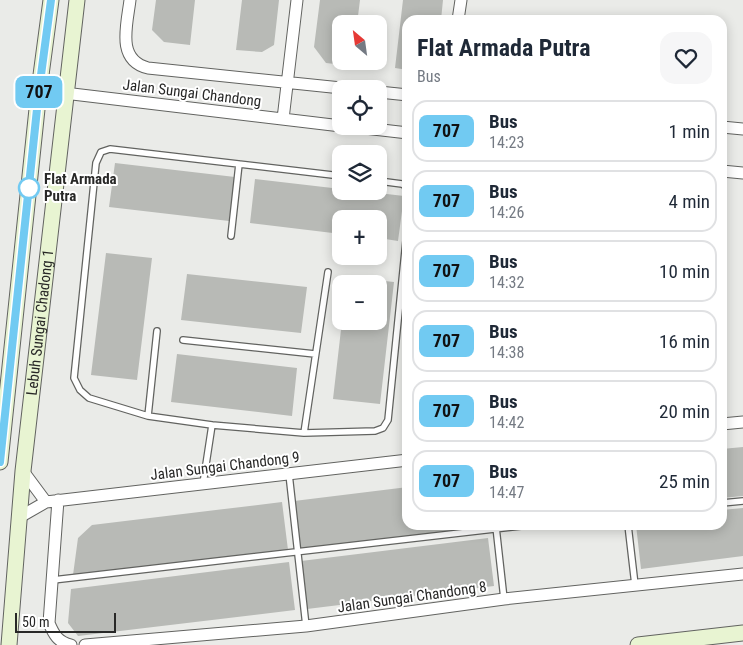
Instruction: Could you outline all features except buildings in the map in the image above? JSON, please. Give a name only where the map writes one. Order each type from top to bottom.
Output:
[{"type":"street","name":"Lebuh Sungai Chadong 1","points":[[0,462],[39,90],[51,0]]},
{"type":"street","name":"Lebuh Sungai Chadong 1","points":[[9,645],[18,518],[77,0]]},
{"type":"street","points":[[130,0],[125,47],[130,58],[139,66],[332,87]]},
{"type":"street","points":[[283,119],[297,0]]},
{"type":"street","points":[[459,15],[461,0]]},
{"type":"street","name":"Jalan Sungai Chandong","points":[[39,90],[332,125]]},
{"type":"street","points":[[387,93],[402,94]]},
{"type":"street","points":[[727,127],[743,129]]},
{"type":"street","points":[[387,131],[402,133]]},
{"type":"street","points":[[727,171],[743,173]]},
{"type":"street","points":[[727,424],[743,422]]},
{"type":"street","name":"Jalan Sungai Chandong 9","points":[[18,518],[46,502],[58,500],[402,461]]},
{"type":"street","points":[[23,471],[46,502]]},
{"type":"street","points":[[58,500],[49,623],[53,635],[62,643],[71,645]]},
{"type":"street","name":"Jalan Sungai Chandong 8","points":[[85,645],[306,626],[504,600],[743,574]]},
{"type":"street","points":[[638,645],[743,633]]},
{"type":"lane","points":[[332,175],[110,149],[101,152],[96,163],[74,378],[80,390],[89,398],[148,416],[212,425],[304,434],[374,432],[383,428],[388,420],[402,281]]},
{"type":"lane","points":[[231,236],[239,164]]},
{"type":"lane","points":[[387,182],[402,184]]},
{"type":"lane","points":[[304,434],[328,272]]},
{"type":"lane","points":[[148,416],[157,332]]},
{"type":"lane","points":[[183,340],[315,354]]},
{"type":"lane","points":[[203,484],[212,425]]},
{"type":"lane","points":[[289,474],[306,626]]},
{"type":"lane","points":[[727,503],[743,501]]},
{"type":"lane","points":[[53,580],[472,530]]},
{"type":"lane","points":[[496,530],[504,600]]},
{"type":"lane","points":[[629,530],[635,585]]},
{"type":"bus line","name":"707","points":[[0,462],[39,90],[51,0]]},
{"type":"place","name":"Flat Armada Putra","points":[[29,188]]}]
